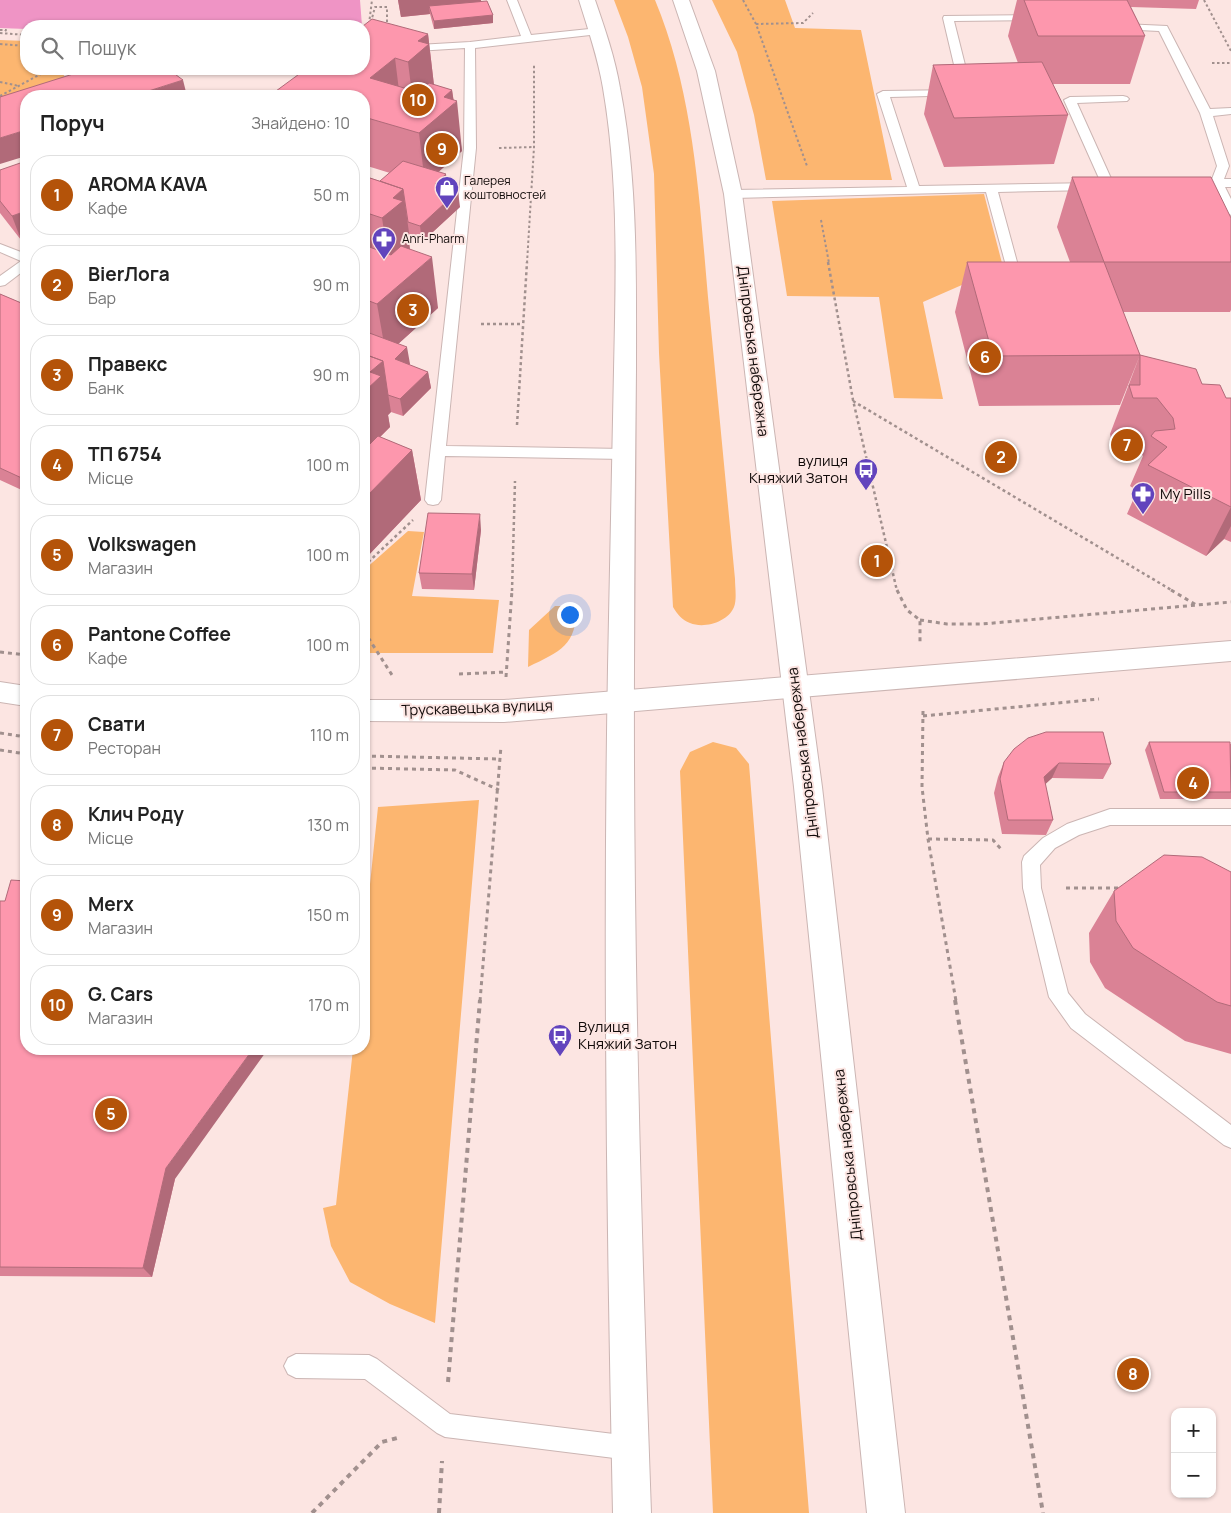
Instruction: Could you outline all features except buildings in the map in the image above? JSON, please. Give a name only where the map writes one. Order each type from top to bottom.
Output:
[{"type":"main road","points":[[588,0],[599,31],[611,78],[619,123],[626,201],[619,789],[622,1044],[632,1513]]},
{"type":"main road","name":"Дніпровська набережна","points":[[680,0],[706,71],[733,194],[796,686],[886,1513]]},
{"type":"main road","points":[[620,701],[1231,651]]},
{"type":"main road","points":[[0,692],[20,695]]},
{"type":"main road","name":"Трускавецька вулиця","points":[[370,710],[504,711],[620,701]]},
{"type":"lane","points":[[512,0],[528,40]]},
{"type":"lane","points":[[914,190],[883,94],[966,93],[948,18],[1040,18],[1034,0]]},
{"type":"lane","points":[[1123,27],[1163,28],[1206,113],[1222,166],[1216,183],[1231,211]]},
{"type":"lane","points":[[370,55],[383,50],[528,40],[599,31]]},
{"type":"lane","points":[[433,500],[470,148],[470,45]]},
{"type":"lane","points":[[733,194],[1113,185],[1070,100],[1123,99]]},
{"type":"lane","points":[[1206,113],[1231,111]]},
{"type":"lane","points":[[1177,184],[1231,183]]},
{"type":"lane","points":[[991,188],[1019,288]]},
{"type":"lane","points":[[0,248],[20,256]]},
{"type":"lane","points":[[0,282],[20,268]]},
{"type":"lane","points":[[14,272],[20,274]]},
{"type":"lane","points":[[438,451],[624,454]]},
{"type":"lane","points":[[1231,817],[1110,816],[1073,829],[1049,843],[1031,862],[1032,888],[1059,997],[1078,1021],[1231,1138]]},
{"type":"lane","points":[[296,1366],[369,1367],[445,1425],[630,1448]]},
{"type":"path","points":[[370,20],[372,0]]},
{"type":"path","points":[[743,0],[756,24],[816,192],[852,400],[895,587],[907,610],[920,620],[947,624],[982,624],[1231,602]]},
{"type":"path","points":[[1204,0],[1231,51]]},
{"type":"path","points":[[370,24],[375,7],[387,6],[387,21]]},
{"type":"path","points":[[756,24],[803,23],[813,13]]},
{"type":"path","points":[[0,31],[20,34]]},
{"type":"path","points":[[439,1513],[499,790],[512,598],[515,452],[534,147],[534,57],[528,40]]},
{"type":"path","points":[[0,44],[20,46]]},
{"type":"path","points":[[0,96],[40,75]]},
{"type":"path","points":[[0,82],[21,86]]},
{"type":"path","points":[[451,324],[523,324]]},
{"type":"path","points":[[852,400],[1198,606]]},
{"type":"path","points":[[370,560],[433,500]]},
{"type":"path","points":[[920,620],[923,716],[922,787],[928,839],[1043,1513]]},
{"type":"path","points":[[370,640],[392,675]]},
{"type":"path","points":[[0,652],[20,654]]},
{"type":"path","points":[[923,716],[1102,698]]},
{"type":"path","points":[[0,733],[20,736]]},
{"type":"path","points":[[0,750],[20,753]]},
{"type":"path","points":[[370,756],[500,759]]},
{"type":"path","points":[[370,768],[455,770],[499,790]]},
{"type":"path","points":[[928,839],[993,840],[1032,888],[1132,888]]},
{"type":"path","points":[[312,1513],[382,1442],[445,1425]]},
{"type":"shaded area","points":[[0,0],[360,0],[362,20],[20,20],[20,29],[0,28]]},
{"type":"shaded area","points":[[614,0],[655,0],[678,72],[693,146],[736,593],[734,607],[727,617],[708,625],[696,625],[687,622],[673,607],[659,353],[654,174],[642,87],[628,37]]},
{"type":"shaded area","points":[[712,0],[785,0],[795,28],[861,30],[892,180],[766,180],[754,115],[737,52]]},
{"type":"shaded area","points":[[0,40],[20,41],[20,75],[64,75],[65,78],[28,90],[20,90],[20,93],[0,99]]},
{"type":"shaded area","points":[[984,194],[1003,267],[923,302],[943,399],[894,398],[879,297],[787,296],[772,201]]},
{"type":"shaded area","points":[[408,531],[424,532],[412,596],[499,600],[493,653],[370,653],[370,565]]},
{"type":"shaded area","points":[[555,606],[577,606],[574,630],[570,639],[558,651],[528,667],[529,630]]},
{"type":"shaded area","points":[[713,742],[736,748],[749,764],[809,1513],[713,1513],[680,771],[690,752]]},
{"type":"shaded area","points":[[479,800],[435,1323],[390,1304],[350,1282],[331,1246],[323,1208],[336,1205],[352,1055],[370,1055],[370,884],[378,807]]},
{"type":"place","name":"G. Cars","points":[[418,100]]},
{"type":"place","name":"Merx","points":[[442,149]]},
{"type":"place","name":"Галерея коштовностей","points":[[447,209]]},
{"type":"place","name":"Anri-Pharm","points":[[384,260]]},
{"type":"place","name":"Правекс","points":[[413,310]]},
{"type":"place","name":"Pantone Coffee","points":[[985,357]]},
{"type":"place","name":"Свати","points":[[1127,445]]},
{"type":"place","name":"BierЛога","points":[[1001,457]]},
{"type":"place","name":"вулиця Княжий Затон","points":[[866,491]]},
{"type":"place","name":"My Pills","points":[[1143,515]]},
{"type":"place","name":"AROMA KAVA","points":[[877,561]]},
{"type":"place","name":"ТП 6754","points":[[1193,783]]},
{"type":"place","name":"Вулиця Княжий Затон","points":[[560,1057]]},
{"type":"place","name":"Volkswagen","points":[[111,1114]]},
{"type":"place","name":"Клич Роду","points":[[1133,1374]]}]
